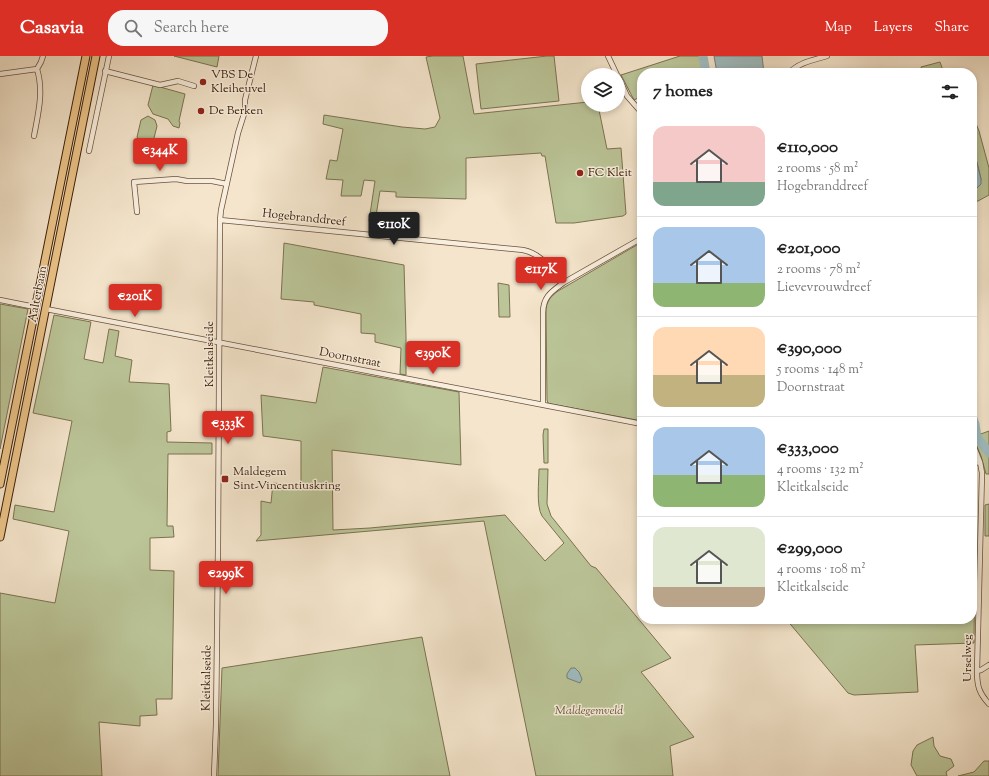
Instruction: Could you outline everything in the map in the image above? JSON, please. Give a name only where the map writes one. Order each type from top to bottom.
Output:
[{"type":"highway","name":"Aalterbaan","points":[[0,484],[86,56]]},
{"type":"highway","name":"Aalterbaan","points":[[0,537],[96,56]]},
{"type":"street","points":[[34,136],[40,101],[39,75],[37,69],[44,56]]},
{"type":"street","points":[[89,151],[109,56]]},
{"type":"street","name":"Kleitkalseide","points":[[214,776],[218,547],[220,220],[238,133],[245,111],[245,100],[256,56]]},
{"type":"street","points":[[608,56],[614,68]]},
{"type":"street","points":[[795,68],[803,63],[827,56]]},
{"type":"street","points":[[0,74],[37,69]]},
{"type":"street","points":[[106,71],[160,85],[178,81],[194,86]]},
{"type":"street","points":[[625,92],[637,107]]},
{"type":"street","points":[[137,212],[134,182],[176,179],[187,181],[212,181],[227,184]]},
{"type":"street","name":"Hogebranddreef","points":[[220,220],[523,250],[540,258],[563,283]]},
{"type":"street","points":[[543,405],[543,308],[546,299],[563,283],[637,241]]},
{"type":"street","points":[[0,300],[35,307]]},
{"type":"street","name":"Doornstraat","points":[[46,309],[637,423]]},
{"type":"street","name":"Urselweg","points":[[977,454],[982,473],[977,684],[979,691],[989,704]]},
{"type":"street","points":[[977,671],[989,665]]},
{"type":"green space","points":[[174,56],[219,56],[217,67]]},
{"type":"green space","points":[[463,56],[474,114],[581,103],[581,112],[599,112],[607,149],[621,148],[626,214],[623,216],[574,223],[556,223],[545,156],[542,156],[541,153],[466,158],[466,199],[396,197],[396,192],[380,191],[375,222],[369,221],[375,181],[364,180],[361,196],[341,196],[343,180],[326,179],[330,160],[337,161],[343,129],[323,124],[324,115],[402,127],[425,129],[435,127],[440,118],[426,57]]},
{"type":"green space","points":[[554,56],[559,101],[481,109],[476,64]]},
{"type":"green space","points":[[680,56],[706,56],[708,65],[702,68],[643,68]]},
{"type":"green space","points":[[940,62],[942,68],[921,68]]},
{"type":"green space","points":[[637,70],[637,98],[634,100],[625,83],[625,74]]},
{"type":"green space","points":[[153,85],[185,94],[179,121],[179,128],[173,126],[168,119],[153,114],[148,105]]},
{"type":"green space","points":[[148,116],[155,120],[157,126],[153,142],[146,144],[142,143],[137,137],[141,120]]},
{"type":"green space","points":[[977,126],[989,168],[989,195],[977,201],[977,188],[981,179],[977,163]]},
{"type":"green space","points":[[284,243],[404,265],[406,375],[400,374],[401,348],[375,342],[375,334],[361,333],[361,314],[314,305],[314,302],[281,299]]},
{"type":"green space","points":[[637,245],[637,420],[548,403],[546,312],[549,300],[558,291]]},
{"type":"green space","points":[[498,283],[509,285],[510,317],[499,317]]},
{"type":"green space","points":[[0,304],[28,309],[0,449]]},
{"type":"green space","points":[[54,315],[91,322],[84,359],[103,363],[109,329],[119,331],[115,356],[132,360],[129,382],[169,384],[171,431],[167,432],[167,442],[212,443],[212,454],[168,454],[167,526],[173,526],[174,537],[150,538],[150,570],[174,571],[172,699],[156,699],[157,715],[140,716],[140,726],[99,722],[102,776],[0,776],[0,593],[55,603],[69,531],[13,519],[15,505],[54,512],[72,421],[33,413]]},
{"type":"green space","name":"Maldegemveld","points":[[323,367],[459,392],[461,465],[332,450],[333,530],[370,528],[505,515],[545,561],[564,543],[540,512],[538,500],[539,469],[548,469],[547,504],[551,516],[591,566],[596,568],[637,617],[637,624],[643,624],[671,658],[641,672],[694,737],[670,746],[673,776],[536,776],[484,521],[256,541],[261,535],[261,501],[271,503],[273,483],[301,486],[301,441],[263,436],[261,395],[316,403]]},
{"type":"green space","points":[[977,428],[978,435],[989,431],[989,474],[986,474],[977,447]]},
{"type":"green space","points":[[544,429],[548,429],[548,463],[544,463]]},
{"type":"green space","points":[[989,504],[989,536],[985,536],[985,505]]},
{"type":"green space","points":[[790,624],[974,624],[974,643],[915,645],[918,692],[854,695],[848,693]]},
{"type":"green space","points":[[422,637],[450,776],[218,776],[222,668]]},
{"type":"green space","points":[[933,737],[934,746],[940,756],[951,759],[954,766],[946,772],[947,776],[917,776],[911,765],[913,751],[917,745]]},
{"type":"green space","points":[[984,761],[989,761],[989,776],[958,776],[974,772]]},
{"type":"water","points":[[714,56],[762,56],[763,68],[716,68]]},
{"type":"water","points":[[977,163],[981,179],[981,184],[977,188]]},
{"type":"water","points":[[571,668],[575,668],[579,672],[582,679],[580,683],[567,678],[567,674]]},
{"type":"waterway","points":[[703,56],[705,68]]},
{"type":"waterway","points":[[977,437],[989,453]]},
{"type":"place","name":"VBS De Kleiheuvel","points":[[203,82]]},
{"type":"place","name":"De Berken","points":[[201,111]]},
{"type":"place","name":"FC Kleit","points":[[580,173]]},
{"type":"place","name":"Maldegem Sint-Vincentiuskring","points":[[225,479]]}]
